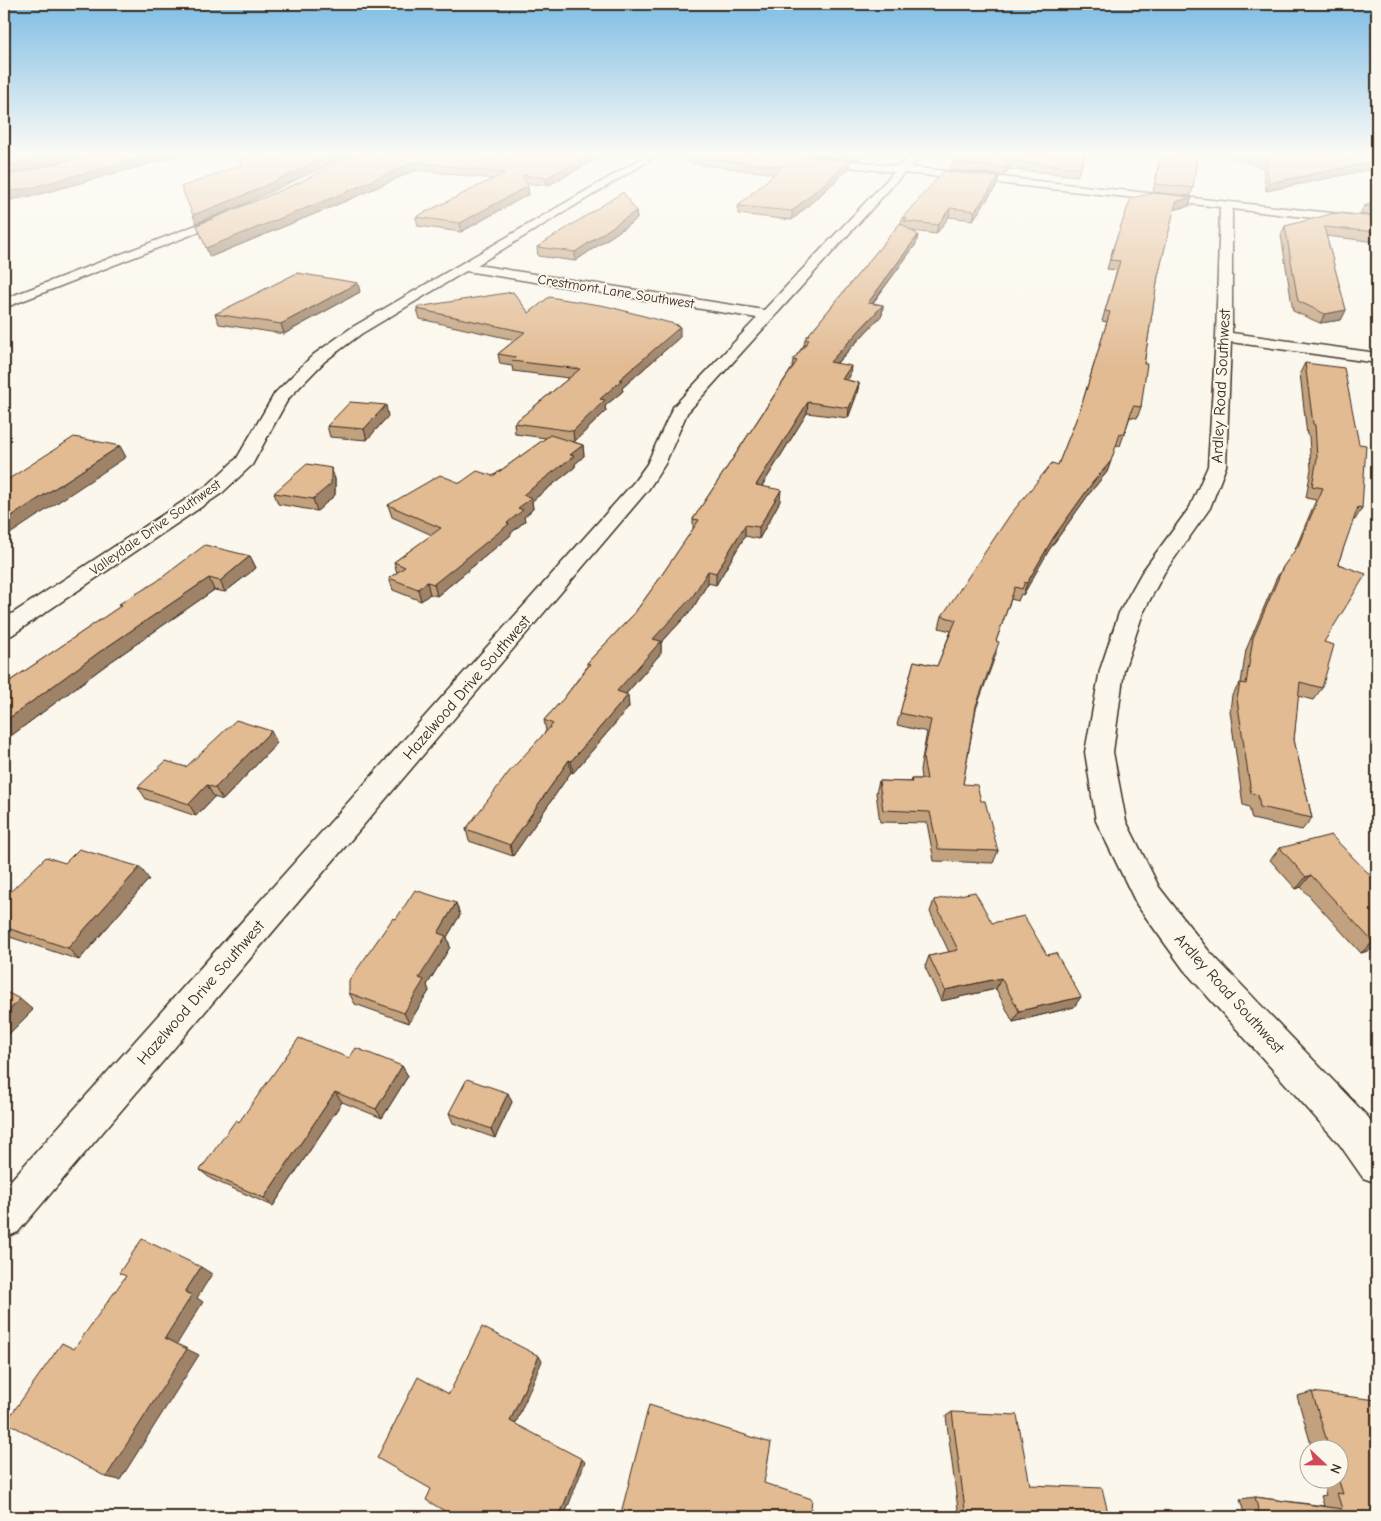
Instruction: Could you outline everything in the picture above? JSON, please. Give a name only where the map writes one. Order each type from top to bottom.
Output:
[{"type":"street","points":[[4,304],[207,225]]},
{"type":"street","name":"Valleydale Drive Southwest","points":[[4,630],[215,489],[245,461],[281,397],[319,358],[356,331],[535,225]]},
{"type":"street","name":"Hazelwood Drive Southwest","points":[[4,1218],[641,486],[656,464],[679,410],[851,225]]},
{"type":"street","name":"Ardley Road Southwest","points":[[1226,225],[1224,336],[1217,466],[1200,508],[1154,572],[1131,613],[1112,670],[1099,752],[1111,821],[1148,896],[1196,960],[1354,1130],[1377,1164]]},
{"type":"street","name":"Crestmont Lane Southwest","points":[[464,267],[767,315]]},
{"type":"street","points":[[1224,336],[1377,358]]},
{"type":"building","points":[[197,225],[264,225],[206,248]]},
{"type":"building","points":[[571,225],[615,225],[575,252],[537,247]]},
{"type":"building","points":[[898,225],[903,225],[918,235],[868,303],[883,305],[830,362],[851,366],[842,379],[859,383],[849,408],[808,402],[756,485],[781,490],[759,527],[745,525],[716,573],[708,571],[693,596],[653,639],[661,641],[617,691],[628,695],[571,761],[569,760],[510,845],[466,829],[509,772],[553,724],[544,720],[590,664],[587,663],[634,614],[657,582],[699,520],[693,519],[797,361],[793,360],[809,340],[805,339]]},
{"type":"building","points":[[1121,225],[1170,225],[1158,276],[1144,364],[1147,364],[1141,407],[1133,406],[1124,435],[1120,434],[1111,461],[1093,482],[1053,538],[1027,583],[1025,582],[1022,589],[1015,587],[996,641],[999,642],[976,706],[963,784],[977,785],[981,801],[985,801],[998,851],[938,849],[930,812],[883,810],[879,781],[912,782],[911,779],[927,779],[923,758],[931,720],[900,713],[914,661],[937,666],[956,620],[942,616],[1010,515],[1052,463],[1058,465],[1081,407],[1110,312],[1105,311],[1120,261],[1110,260]]},
{"type":"building","points":[[1377,225],[1377,232],[1324,227],[1346,310],[1325,314],[1298,301],[1285,226]]},
{"type":"building","points":[[297,273],[358,283],[281,324],[215,314]]},
{"type":"building","points":[[513,292],[529,313],[549,297],[606,306],[680,327],[619,380],[622,380],[600,399],[605,400],[573,431],[514,423],[580,369],[512,361],[516,357],[498,354],[525,332],[417,309],[417,307]]},
{"type":"building","points":[[1305,363],[1344,368],[1359,444],[1366,445],[1362,508],[1358,507],[1338,564],[1366,574],[1324,642],[1334,645],[1322,688],[1300,682],[1294,740],[1312,818],[1260,807],[1258,795],[1251,793],[1237,699],[1240,683],[1246,684],[1253,638],[1283,567],[1298,546],[1323,488],[1312,486],[1317,458],[1315,425],[1313,424]]},
{"type":"building","points":[[350,402],[386,405],[364,429],[327,426]]},
{"type":"building","points":[[550,435],[583,445],[570,455],[574,456],[523,495],[532,498],[518,508],[523,510],[507,523],[509,524],[434,584],[427,582],[418,589],[389,578],[405,567],[394,562],[441,528],[388,505],[440,475],[460,483],[477,471],[493,476]]},
{"type":"building","points":[[74,437],[120,446],[4,521],[4,482]]},
{"type":"building","points":[[307,464],[331,468],[331,484],[313,499],[274,493]]},
{"type":"building","points":[[205,545],[250,556],[220,581],[209,578],[98,653],[4,722],[4,685],[122,605],[119,604],[156,582]]},
{"type":"building","points":[[236,720],[271,731],[215,788],[207,785],[189,804],[138,787],[166,761],[186,767]]},
{"type":"building","points":[[1331,835],[1377,882],[1377,940],[1373,942],[1311,875],[1306,877],[1280,848]]},
{"type":"building","points":[[79,849],[140,867],[68,948],[4,927],[4,898],[46,857],[65,863]]},
{"type":"building","points":[[415,890],[456,903],[438,933],[446,936],[419,978],[424,980],[404,1013],[349,993],[349,981],[393,918],[396,919]]},
{"type":"building","points":[[975,892],[992,923],[1024,916],[1047,955],[1056,953],[1081,997],[1019,1011],[1001,978],[945,990],[929,956],[958,950],[934,900]]},
{"type":"building","points":[[4,991],[20,999],[4,1016]]},
{"type":"building","points":[[299,1038],[349,1058],[356,1048],[402,1066],[376,1109],[335,1092],[264,1198],[200,1170],[236,1120],[239,1122]]},
{"type":"building","points":[[467,1079],[508,1093],[491,1129],[449,1113]]},
{"type":"building","points":[[142,1239],[201,1267],[185,1292],[192,1295],[165,1338],[187,1349],[106,1477],[6,1422],[62,1343],[74,1349],[126,1276],[119,1273]]},
{"type":"building","points":[[482,1327],[539,1356],[510,1421],[582,1459],[559,1517],[447,1517],[448,1513],[426,1500],[431,1489],[377,1458],[418,1377],[449,1394]]},
{"type":"building","points":[[1312,1392],[1377,1400],[1377,1517],[1260,1517],[1255,1497],[1342,1509],[1337,1493],[1343,1494],[1341,1488],[1348,1488],[1348,1438],[1326,1438]]},
{"type":"building","points":[[649,1405],[771,1443],[764,1483],[812,1499],[810,1517],[620,1517]]},
{"type":"building","points":[[952,1412],[1017,1415],[1030,1485],[1102,1488],[1109,1517],[966,1517]]}]
